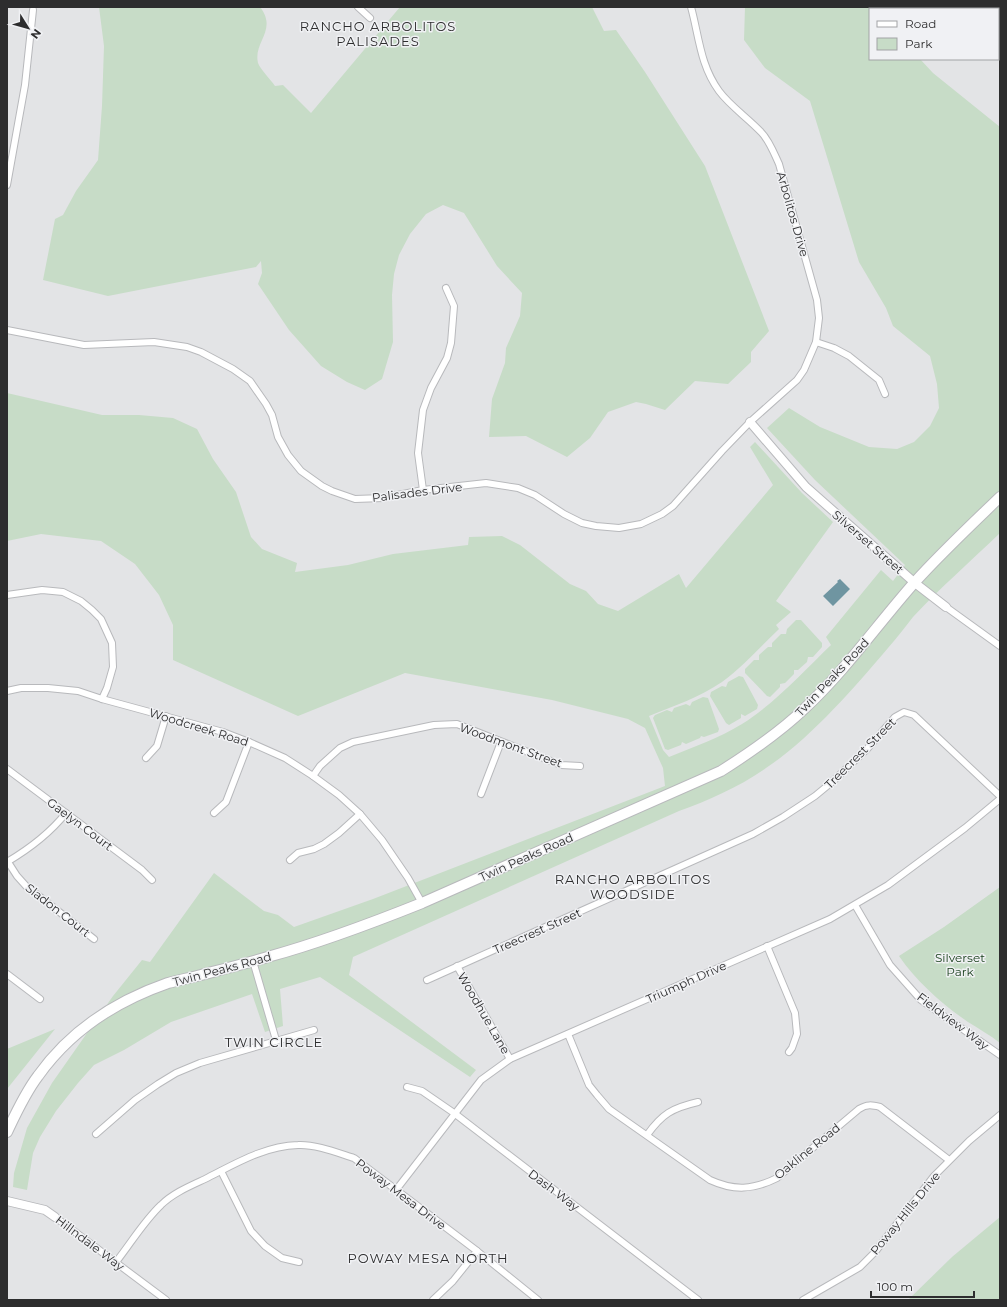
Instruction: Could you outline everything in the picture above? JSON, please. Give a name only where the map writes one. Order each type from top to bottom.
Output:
[{"type":"main road","name":"Twin Peaks Road","points":[[7,1132],[21,1104],[38,1076],[72,1038],[108,1010],[136,996],[169,983],[294,950],[380,920],[422,903],[721,771],[765,743],[804,710],[826,687],[915,583],[1000,497]]},
{"type":"street","points":[[358,7],[370,18]]},
{"type":"street","name":"Arbolitos Drive","points":[[691,7],[702,56],[710,77],[720,92],[762,133],[774,152],[779,164],[817,300],[819,318],[816,342],[804,370],[797,380],[750,422]]},
{"type":"street","points":[[7,185],[25,85],[33,10]]},
{"type":"street","points":[[423,490],[418,453],[423,410],[431,388],[447,358],[451,343],[454,306],[446,288]]},
{"type":"street","name":"Palisades Drive","points":[[7,330],[84,345],[154,342],[187,347],[202,352],[234,369],[250,381],[266,404],[272,415],[278,437],[288,455],[300,471],[322,486],[355,499],[383,498],[423,490],[486,483],[518,488],[536,495],[564,514],[582,523],[619,528],[642,524],[662,514],[673,506],[750,422]]},
{"type":"street","points":[[816,342],[834,348],[849,356],[879,380],[885,394]]},
{"type":"street","name":"Silverset Street","points":[[750,422],[806,487],[915,583],[1000,646]]},
{"type":"street","points":[[7,596],[42,590],[63,592],[81,601],[101,619],[112,643],[113,667],[102,699]]},
{"type":"street","name":"Woodcreek Road","points":[[7,691],[21,688],[48,688],[78,691],[223,732],[285,758],[339,795],[360,814],[382,840],[408,878],[422,903]]},
{"type":"street","name":"Treecrest Street","points":[[427,980],[746,837],[783,817],[815,796],[832,782],[867,749],[895,717],[904,712],[914,715],[1000,797]]},
{"type":"street","points":[[146,758],[157,746],[166,716]]},
{"type":"street","name":"Woodmont Street","points":[[313,776],[320,766],[340,748],[353,742],[434,725],[457,724],[561,765],[580,766]]},
{"type":"street","points":[[214,813],[226,802],[249,742]]},
{"type":"street","points":[[481,794],[500,742]]},
{"type":"street","name":"Gaelyn Court","points":[[7,769],[142,870],[152,880]]},
{"type":"street","name":"Triumph Drive","points":[[396,1190],[481,1080],[510,1059],[830,918],[855,905],[898,878],[965,828],[1000,797]]},
{"type":"street","points":[[7,862],[38,841],[66,814]]},
{"type":"street","points":[[290,860],[298,853],[314,849],[324,844],[360,814]]},
{"type":"street","name":"Sladon Court","points":[[7,862],[26,886],[94,939]]},
{"type":"street","name":"Fieldview Way","points":[[855,905],[890,965],[921,1000],[1000,1056]]},
{"type":"street","points":[[767,946],[796,1013],[797,1034],[789,1052]]},
{"type":"street","points":[[253,962],[276,1040]]},
{"type":"street","name":"Woodhue Lane","points":[[457,966],[510,1059]]},
{"type":"street","points":[[7,974],[40,999]]},
{"type":"street","points":[[96,1134],[135,1100],[176,1073],[200,1063],[314,1030]]},
{"type":"street","name":"Oakline Road","points":[[568,1034],[589,1085],[609,1109],[710,1180],[722,1185],[744,1188],[765,1184],[777,1178],[859,1109],[871,1105],[880,1107],[949,1160]]},
{"type":"street","name":"Dash Way","points":[[407,1087],[422,1091],[454,1113],[698,1300]]},
{"type":"street","points":[[647,1135],[656,1122],[667,1113],[683,1105],[698,1102]]},
{"type":"street","name":"Poway Hills Drive","points":[[803,1300],[860,1267],[875,1252],[934,1176],[969,1141],[1000,1115]]},
{"type":"street","name":"Poway Mesa Drive","points":[[116,1262],[154,1211],[175,1194],[257,1154],[280,1147],[300,1145],[331,1150],[354,1158],[477,1251],[538,1300]]},
{"type":"street","points":[[222,1171],[251,1231],[265,1246],[282,1258],[299,1262]]},
{"type":"street","name":"Hillndale Way","points":[[7,1202],[45,1210],[166,1300]]},
{"type":"street","points":[[433,1300],[453,1281],[477,1251]]},
{"type":"green space","points":[[99,7],[260,7],[267,22],[257,56],[258,63],[275,86],[283,85],[311,113],[400,7],[592,7],[604,31],[616,30],[645,72],[705,166],[769,331],[751,352],[751,362],[728,384],[695,381],[665,410],[636,402],[608,412],[590,438],[567,457],[526,436],[489,437],[492,399],[505,363],[506,348],[520,316],[522,293],[497,266],[464,213],[443,205],[426,214],[410,234],[399,255],[394,274],[392,295],[393,342],[382,379],[365,390],[347,382],[321,366],[289,330],[258,284],[262,273],[261,261],[256,267],[108,296],[43,280],[55,219],[63,215],[76,191],[98,160],[104,46]]},
{"type":"green space","points":[[745,7],[873,7],[874,8],[869,8],[869,60],[921,60],[933,73],[1000,127],[1000,533],[913,617],[860,680],[815,728],[783,756],[756,775],[713,798],[679,811],[353,957],[349,975],[476,1070],[470,1077],[320,977],[280,989],[283,1026],[265,1032],[252,994],[171,1022],[124,1050],[94,1065],[56,1111],[40,1137],[33,1153],[27,1190],[13,1187],[14,1173],[27,1128],[52,1083],[113,996],[142,960],[150,962],[214,873],[264,911],[278,915],[294,927],[373,899],[665,786],[663,768],[645,728],[628,719],[552,700],[405,673],[298,716],[173,660],[173,625],[159,595],[135,564],[101,541],[41,534],[7,541],[7,393],[102,415],[139,415],[173,418],[197,429],[213,459],[236,492],[251,537],[262,549],[297,563],[295,572],[348,565],[393,554],[468,545],[469,537],[502,536],[520,545],[570,584],[586,591],[598,604],[618,611],[679,574],[686,588],[773,485],[750,447],[755,442],[802,493],[833,522],[776,601],[791,612],[776,625],[779,629],[745,663],[722,682],[696,697],[649,716],[663,750],[669,757],[724,734],[742,724],[765,707],[831,645],[826,637],[881,570],[893,581],[905,565],[815,480],[767,428],[789,408],[820,427],[869,447],[897,449],[914,442],[930,426],[939,408],[937,384],[930,356],[893,326],[886,308],[859,262],[810,101],[765,68],[744,40]]},
{"type":"green space","points":[[796,620],[801,620],[822,643],[822,647],[813,657],[808,657],[807,662],[798,670],[794,670],[794,674],[785,683],[780,684],[780,687],[770,697],[767,696],[745,673],[745,669],[754,660],[759,660],[759,655],[768,647],[772,647],[772,643],[781,634],[786,634],[787,629]]},
{"type":"green space","points":[[739,676],[743,677],[758,705],[757,709],[745,716],[741,714],[741,718],[729,725],[726,723],[710,696],[711,692],[722,686],[726,687],[728,682]]},
{"type":"green space","points":[[703,697],[708,698],[719,729],[718,732],[704,737],[701,736],[700,738],[686,744],[682,742],[681,745],[668,750],[665,749],[653,718],[655,715],[667,710],[672,712],[674,708],[686,704],[690,706],[692,702]]},
{"type":"green space","name":"Silverset Park","points":[[1000,887],[1000,1043],[968,1022],[939,1000],[922,984],[899,956],[944,927]]},
{"type":"green space","points":[[55,1029],[7,1089],[7,1049]]},
{"type":"green space","points":[[1000,1217],[1000,1300],[908,1300],[952,1257]]},
{"type":"water","points":[[840,579],[850,589],[833,606],[823,596]]},
{"type":"district","name":"RANCHO ARBOLITOS PALISADES","points":[[378,34]]},
{"type":"district","name":"RANCHO ARBOLITOS WOODSIDE","points":[[633,886]]},
{"type":"district","name":"TWIN CIRCLE","points":[[274,1042]]},
{"type":"district","name":"POWAY MESA NORTH","points":[[428,1258]]}]
